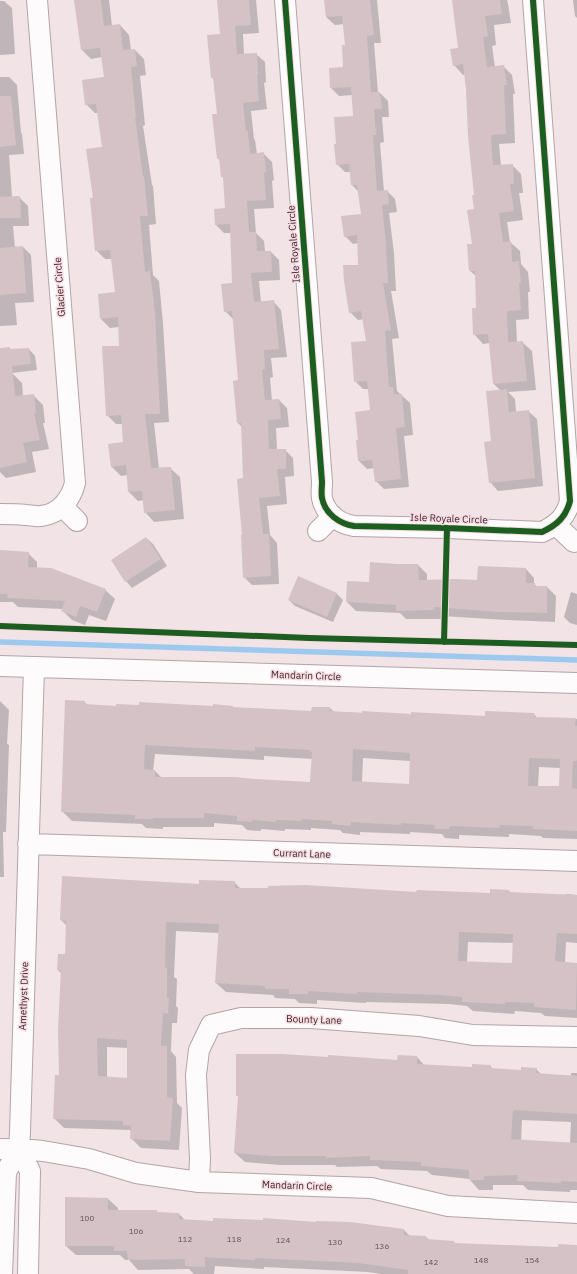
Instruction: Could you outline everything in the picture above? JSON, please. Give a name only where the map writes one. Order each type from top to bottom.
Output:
[{"type":"street","name":"Glacier Circle","points":[[0,514],[41,516],[50,514],[68,501],[72,493],[74,483],[37,0]]},
{"type":"street","name":"Isle Royale Circle","points":[[285,0],[322,497],[324,503],[333,516],[347,525],[354,526],[392,526],[542,532],[556,525]]},
{"type":"street","points":[[533,0],[570,483],[570,501],[568,509],[563,518],[556,525],[574,542]]},
{"type":"street","points":[[62,506],[76,521]]},
{"type":"street","points":[[318,531],[333,516]]},
{"type":"street","name":"Mandarin Circle","points":[[0,666],[577,683]]},
{"type":"street","points":[[28,844],[34,667]]},
{"type":"street","name":"Currant Lane","points":[[28,844],[577,862]]},
{"type":"street","name":"Amethyst Drive","points":[[2,1274],[6,1172],[9,1149],[28,844]]},
{"type":"street","name":"Bounty Lane","points":[[199,1182],[200,1159],[196,1075],[199,1050],[211,1024],[241,1018],[311,1018],[419,1026],[474,1035],[577,1037]]},
{"type":"street","name":"Mandarin Circle","points":[[9,1149],[43,1151],[89,1159],[136,1173],[199,1182],[371,1188],[448,1206],[577,1214]]},
{"type":"street","name":"Amethyst Drive","points":[[9,1149],[30,1171],[28,1274]]},
{"type":"building","points":[[74,0],[101,0],[104,26],[120,24],[123,50],[135,49],[137,66],[131,67],[135,117],[144,176],[148,216],[140,216],[145,272],[150,271],[155,313],[160,414],[145,414],[151,468],[171,467],[175,510],[144,513],[142,491],[128,492],[126,465],[111,467],[108,444],[123,442],[121,415],[106,416],[102,346],[119,346],[118,317],[100,319],[98,294],[115,292],[110,250],[95,251],[90,198],[93,198],[86,149],[102,147],[96,104],[85,105],[82,80],[104,77],[100,48],[81,50]]},
{"type":"building","points":[[217,0],[249,0],[251,25],[235,26],[237,54],[257,53],[259,101],[243,103],[250,154],[264,152],[266,200],[247,201],[249,232],[256,232],[257,251],[271,251],[272,272],[251,273],[254,302],[274,300],[279,349],[264,350],[265,369],[262,370],[265,400],[279,399],[281,419],[268,420],[269,449],[286,449],[286,469],[277,469],[280,496],[259,498],[263,534],[269,534],[271,576],[243,578],[242,535],[237,479],[243,478],[241,423],[237,423],[233,381],[238,380],[232,311],[224,312],[221,284],[232,283],[230,224],[215,225],[214,209],[225,208],[223,177],[221,177],[219,158],[217,159],[212,114],[217,114],[213,78],[211,78],[207,35],[220,34]]},
{"type":"building","points":[[324,0],[370,0],[374,35],[367,36],[371,92],[380,92],[382,109],[374,109],[376,135],[373,135],[377,191],[388,190],[389,204],[382,205],[388,283],[383,283],[391,330],[385,331],[389,387],[393,387],[394,394],[402,394],[405,427],[396,428],[401,479],[375,482],[372,460],[358,461],[356,440],[358,440],[355,412],[370,410],[367,381],[354,382],[351,342],[366,341],[361,311],[349,313],[344,281],[343,265],[358,265],[357,235],[344,237],[341,216],[361,214],[357,185],[351,185],[349,164],[336,165],[334,117],[353,116],[351,87],[330,88],[329,68],[343,67],[342,45],[345,45],[342,16],[326,17]]},
{"type":"building","points":[[452,0],[500,0],[502,14],[485,16],[488,36],[483,37],[487,67],[504,65],[507,85],[504,85],[506,134],[491,135],[493,165],[513,164],[514,184],[510,184],[514,211],[499,213],[503,242],[511,241],[512,262],[519,261],[521,283],[519,283],[521,310],[507,311],[508,342],[523,341],[527,381],[493,384],[488,334],[473,335],[472,308],[476,308],[475,271],[469,271],[467,244],[472,244],[467,210],[474,209],[472,195],[474,195],[463,64],[453,66],[450,49],[458,48]]},
{"type":"building","points":[[0,96],[11,96],[16,145],[0,147]]},
{"type":"building","points":[[20,196],[21,218],[0,218],[0,197]]},
{"type":"building","points":[[23,246],[26,293],[0,295],[0,248]]},
{"type":"building","points":[[10,347],[10,349],[29,348],[31,364],[12,366],[15,396],[34,394],[36,413],[34,413],[40,440],[23,443],[27,462],[0,468],[0,348]]},
{"type":"building","points":[[507,389],[509,412],[529,410],[535,478],[489,483],[484,442],[491,441],[486,391]]},
{"type":"building","points":[[146,537],[161,559],[125,582],[111,560]]},
{"type":"building","points":[[0,550],[29,552],[28,567],[51,568],[106,589],[97,612],[80,606],[76,617],[61,611],[65,601],[7,598],[8,594],[0,594]]},
{"type":"building","points":[[370,562],[418,564],[419,580],[477,580],[478,566],[526,568],[526,583],[535,583],[535,586],[547,586],[547,613],[497,612],[434,607],[434,610],[396,611],[396,605],[346,602],[347,581],[369,582]]},
{"type":"building","points":[[298,576],[337,593],[327,617],[288,600]]},
{"type":"building","points":[[65,700],[85,701],[85,704],[116,706],[116,704],[139,705],[139,702],[213,706],[213,704],[233,707],[311,711],[312,707],[330,707],[330,711],[362,713],[362,711],[411,714],[411,712],[485,716],[485,711],[534,713],[534,717],[576,718],[577,760],[573,761],[572,788],[577,789],[577,831],[533,829],[533,826],[500,825],[499,828],[450,826],[449,829],[434,829],[435,825],[401,823],[401,825],[351,822],[350,826],[332,824],[332,821],[302,819],[302,821],[276,820],[276,822],[252,820],[252,822],[237,821],[237,816],[204,813],[204,818],[135,819],[135,815],[61,812]],"holes":[[[145,745],[255,751],[255,747],[310,750],[310,752],[312,752],[310,782],[235,777],[155,777],[155,770],[144,769]],[[353,749],[410,753],[409,784],[352,781]],[[529,758],[560,759],[559,786],[528,786]]]},
{"type":"building","points":[[62,876],[199,884],[199,880],[235,881],[235,888],[268,888],[268,886],[306,885],[416,892],[417,890],[490,893],[490,889],[509,890],[509,892],[577,895],[577,934],[557,933],[555,961],[577,963],[576,1010],[534,1007],[534,1003],[505,1002],[505,1004],[462,1002],[462,997],[439,995],[357,992],[357,994],[308,991],[308,994],[289,994],[289,989],[265,989],[265,986],[215,983],[219,924],[166,922],[165,968],[167,968],[167,998],[169,998],[168,1014],[163,1013],[161,1046],[167,1046],[167,1097],[173,1098],[170,1141],[130,1139],[131,1126],[123,1125],[123,1121],[53,1119],[55,1075],[59,1075],[58,1030],[61,970],[57,970],[58,954],[65,954],[66,921],[60,920]],"holes":[[[459,932],[513,934],[512,963],[458,961]],[[97,1038],[127,1040],[127,1078],[98,1076]]]},
{"type":"building","points":[[236,1054],[283,1054],[328,1057],[328,1055],[397,1060],[398,1055],[417,1056],[417,1064],[472,1067],[472,1064],[491,1065],[490,1068],[521,1070],[521,1067],[537,1068],[536,1073],[577,1076],[577,1114],[513,1110],[511,1139],[577,1143],[577,1182],[561,1181],[561,1183],[517,1181],[518,1175],[484,1176],[484,1180],[469,1180],[469,1170],[421,1166],[421,1162],[370,1160],[370,1156],[326,1158],[326,1156],[270,1156],[234,1153],[238,1096],[236,1096]]},
{"type":"building","points":[[65,1197],[108,1198],[108,1210],[157,1210],[157,1212],[179,1213],[179,1219],[213,1221],[213,1218],[263,1220],[263,1218],[316,1222],[350,1222],[404,1229],[404,1235],[426,1236],[426,1239],[454,1241],[454,1243],[558,1247],[558,1244],[577,1245],[577,1274],[408,1274],[408,1270],[358,1263],[255,1258],[255,1260],[205,1257],[205,1267],[185,1266],[185,1259],[128,1260],[127,1251],[114,1251],[114,1246],[65,1246]]},
{"type":"waterway","points":[[0,642],[577,660]]},
{"type":"cycle path","points":[[285,0],[322,496],[326,509],[334,517],[344,523],[354,526],[542,532],[560,520],[566,512],[570,501],[533,0]]},
{"type":"cycle path","points":[[444,642],[447,528]]},
{"type":"cycle path","points":[[0,626],[309,638],[577,645]]}]
